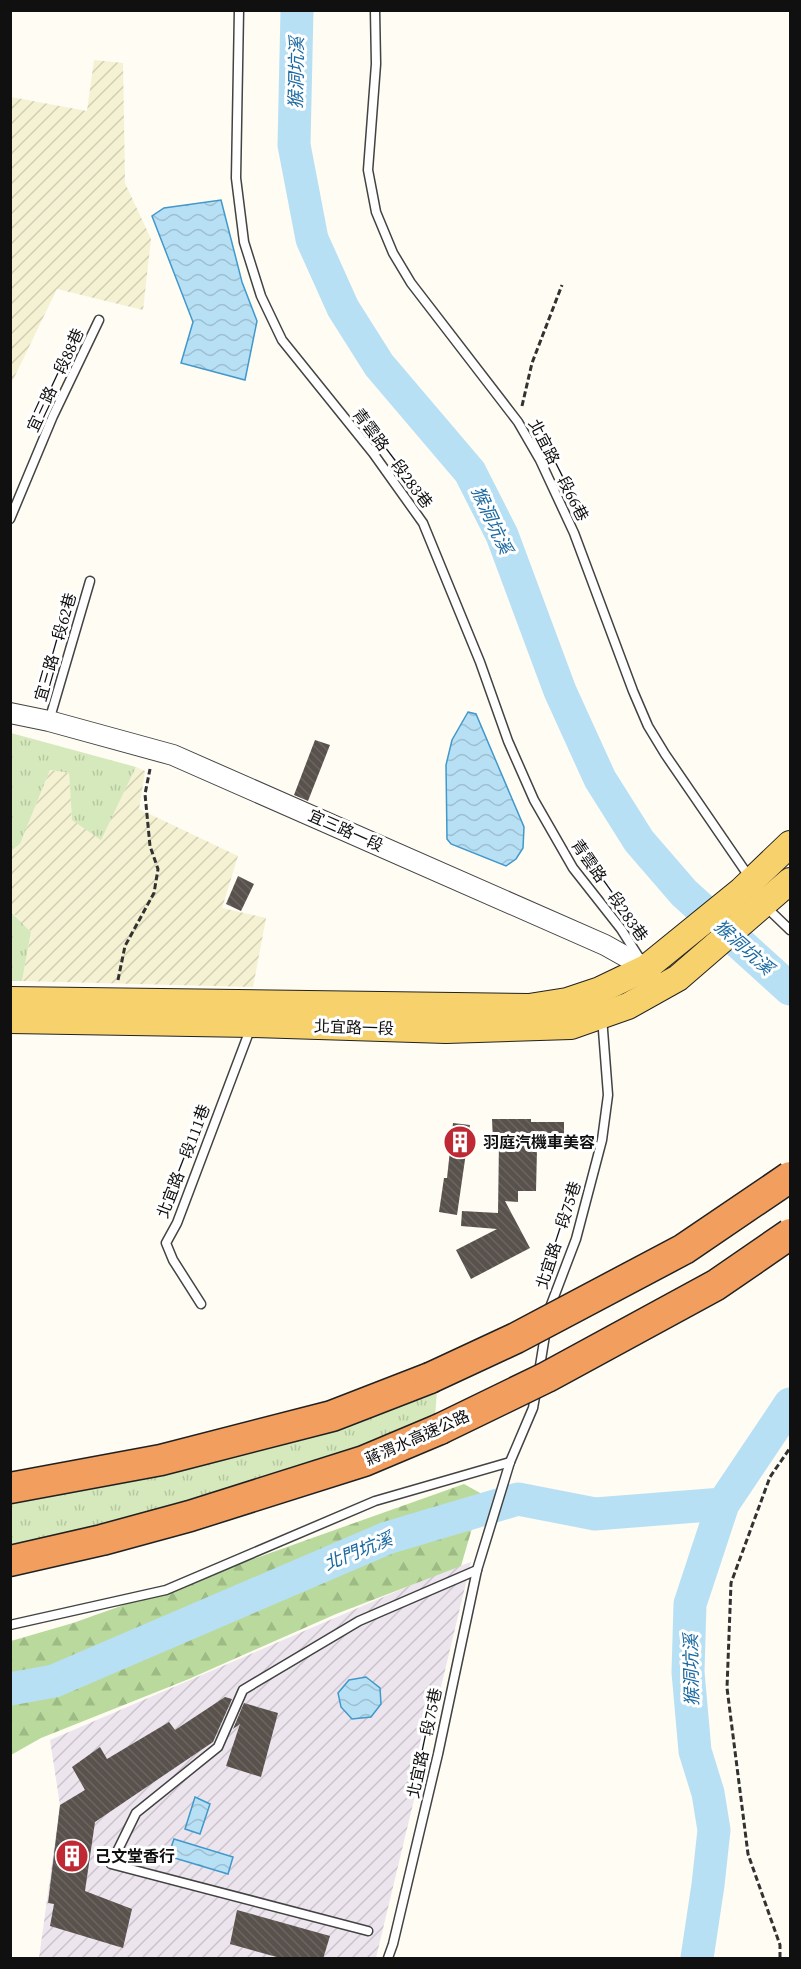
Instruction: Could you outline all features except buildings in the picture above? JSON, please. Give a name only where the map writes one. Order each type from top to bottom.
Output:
[{"type":"highway","points":[[10,1488],[161,1460],[332,1416],[430,1378],[516,1338],[684,1249],[790,1177]]},
{"type":"highway","name":"蔣渭水高速公路","points":[[10,1561],[102,1540],[190,1516],[364,1461],[440,1430],[547,1377],[716,1285],[790,1234]]},
{"type":"main road","points":[[755,895],[790,844]]},
{"type":"main road","points":[[755,895],[790,880]]},
{"type":"main road","name":"北宜路一段","points":[[10,1020],[469,1030],[562,1027],[601,1004],[668,951],[755,895]]},
{"type":"main road","name":"北宜路一段","points":[[10,1000],[529,1007],[567,1001],[628,1006],[660,990],[685,972],[755,895]]},
{"type":"street","name":"宜三路一段","points":[[10,713],[173,754],[605,945],[646,968],[660,990]]},
{"type":"lane","name":"青雲路一段283巷","points":[[239,10],[236,178],[244,242],[261,296],[282,340],[373,453],[423,523],[480,662],[508,741],[534,800],[573,868],[621,929],[646,968]]},
{"type":"lane","name":"北宜路一段66巷","points":[[375,10],[376,64],[368,170],[376,212],[393,253],[411,283],[518,423],[540,460],[574,533],[648,726],[755,895],[790,930]]},
{"type":"lane","name":"宜三路一段88巷","points":[[10,519],[53,416],[99,320]]},
{"type":"lane","name":"宜三路一段62巷","points":[[49,721],[90,581]]},
{"type":"lane","name":"北宜路一段75巷","points":[[388,1959],[438,1754],[477,1570],[510,1462],[533,1408],[550,1307],[576,1239],[602,1140],[608,1095],[601,1004]]},
{"type":"lane","name":"北宜路一段111巷","points":[[201,1304],[173,1260],[166,1243],[177,1223],[252,1024]]},
{"type":"lane","points":[[10,1625],[166,1590],[375,1501],[510,1462]]},
{"type":"lane","points":[[368,1931],[111,1864],[136,1813],[218,1747],[243,1690],[359,1621],[477,1570]]},
{"type":"path","points":[[518,423],[532,363],[562,285]]},
{"type":"path","points":[[113,1002],[125,946],[154,893],[158,869],[150,846],[145,794],[154,749]]},
{"type":"path","points":[[780,1959],[780,1945],[748,1854],[726,1688],[731,1583],[770,1477],[790,1448]]},
{"type":"shaded area","points":[[94,60],[123,63],[125,183],[151,239],[143,310],[57,289],[11,384],[11,97],[87,111]]},
{"type":"shaded area","points":[[136,767],[145,771],[139,809],[238,856],[222,908],[266,918],[253,987],[22,981],[31,932],[11,911],[10,851],[20,844],[50,770],[69,773],[72,819],[101,839]]},
{"type":"shaded area","name":"己文堂香行","points":[[471,1562],[376,1958],[39,1958],[60,1805],[50,1740],[437,1574]]},
{"type":"green space","points":[[11,733],[136,767],[101,840],[72,820],[69,773],[50,770],[20,844],[11,851]]},
{"type":"green space","points":[[10,911],[31,932],[22,981],[11,981]]},
{"type":"green space","points":[[437,1390],[435,1418],[359,1450],[107,1526],[11,1548],[10,1502],[54,1496],[219,1460]]},
{"type":"green space","points":[[464,1484],[482,1494],[461,1566],[336,1614],[189,1679],[41,1738],[11,1755],[11,1641],[73,1623]]},
{"type":"water","points":[[221,200],[242,282],[257,321],[245,380],[181,363],[193,322],[152,216],[164,208]]},
{"type":"water","points":[[468,712],[476,714],[524,827],[523,848],[516,859],[506,866],[451,844],[447,839],[446,765],[452,740]]},
{"type":"water","points":[[366,1677],[380,1688],[381,1704],[371,1717],[352,1719],[341,1707],[338,1693],[349,1680]]},
{"type":"water","points":[[195,1797],[210,1804],[200,1834],[185,1829]]},
{"type":"water","points":[[174,1839],[233,1857],[228,1874],[168,1856]]},
{"type":"waterway","name":"猴洞坑溪","points":[[297,10],[294,145],[312,239],[343,308],[379,365],[470,472],[502,535],[560,691],[600,779],[639,841],[684,893],[790,989]]},
{"type":"waterway","name":"猴洞坑溪","points":[[697,1958],[714,1830],[708,1793],[695,1751],[688,1672],[690,1604],[723,1504],[790,1404]]},
{"type":"waterway","name":"北門坑溪","points":[[10,1689],[54,1681],[387,1538],[518,1499],[595,1514],[723,1504]]},
{"type":"place","name":"羽庭汽機車美容","points":[[460,1142]]},
{"type":"place","name":"己文堂香行","points":[[72,1856]]}]
